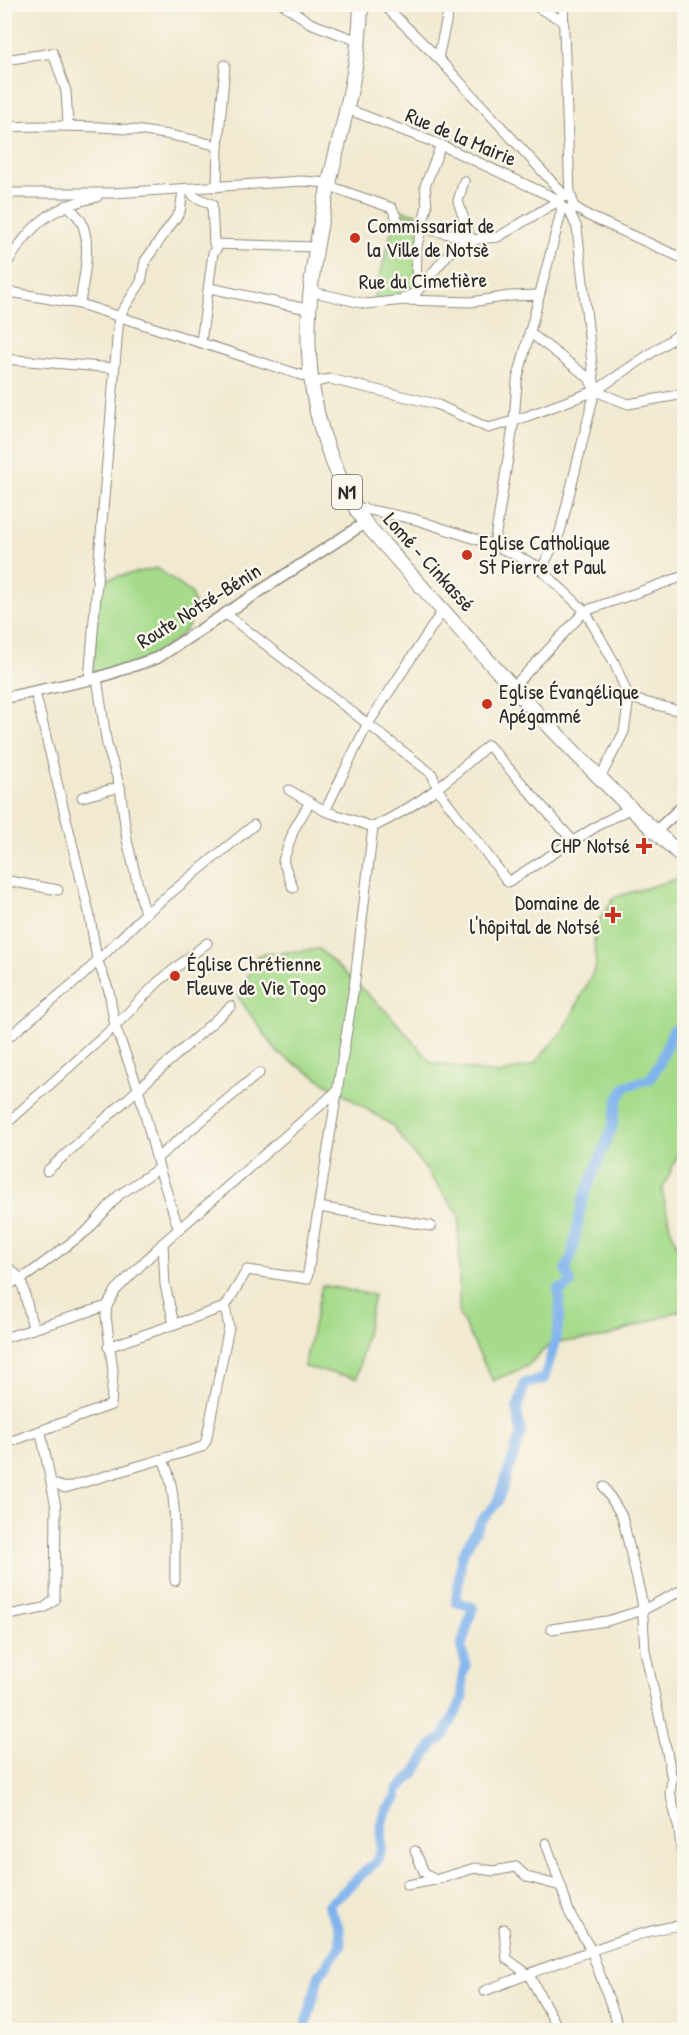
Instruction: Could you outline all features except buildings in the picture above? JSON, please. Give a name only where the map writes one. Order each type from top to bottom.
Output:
[{"type":"highway","name":"Lomé - Cinkassé","points":[[361,4],[360,42],[316,247],[307,309],[310,380],[326,442],[355,507],[365,523],[514,686],[631,808],[684,858]]},
{"type":"main road","name":"Route Notsé-Bénin","points":[[4,698],[93,679],[157,658],[365,523]]},
{"type":"main road","points":[[655,832],[684,805]]},
{"type":"street","points":[[283,4],[310,23],[360,42]]},
{"type":"street","points":[[383,4],[438,58],[565,203],[577,228],[595,391],[560,532],[541,570]]},
{"type":"street","points":[[438,58],[450,4]]},
{"type":"street","points":[[531,4],[562,21]]},
{"type":"street","points":[[494,545],[514,421],[517,381],[565,203],[563,4]]},
{"type":"street","points":[[4,60],[54,52],[66,91],[68,124]]},
{"type":"street","points":[[218,187],[218,146],[225,65]]},
{"type":"street","name":"Rue de la Mairie","points":[[347,109],[441,145],[684,259]]},
{"type":"street","points":[[4,127],[68,124],[142,130],[218,146]]},
{"type":"street","points":[[416,293],[417,246],[427,206],[425,186],[441,145]]},
{"type":"street","points":[[4,193],[114,193],[301,181],[329,185],[392,208],[399,223],[474,239],[498,237],[565,203]]},
{"type":"street","points":[[464,181],[458,201],[474,239]]},
{"type":"street","points":[[186,189],[195,197],[212,204],[214,244],[316,247]]},
{"type":"street","points":[[144,914],[127,840],[120,787],[106,745],[93,679],[119,316],[141,282],[145,261],[180,212],[186,189]]},
{"type":"street","points":[[4,268],[21,242],[48,214],[67,205],[114,193]]},
{"type":"street","points":[[67,205],[82,221],[84,230],[84,277],[80,304]]},
{"type":"street","points":[[399,300],[416,293],[454,247],[474,239]]},
{"type":"street","points":[[201,342],[213,253],[219,245]]},
{"type":"street","points":[[210,288],[307,309]]},
{"type":"street","points":[[4,291],[80,304],[201,342],[310,380],[330,379],[436,404],[488,428],[514,421],[595,391],[684,331]]},
{"type":"street","name":"Rue du Cimetière","points":[[309,291],[366,304],[399,300],[471,302],[510,296],[539,295]]},
{"type":"street","points":[[529,332],[589,378],[595,391],[628,404],[684,394]]},
{"type":"street","points":[[4,359],[114,368]]},
{"type":"street","points":[[355,507],[414,519],[494,545],[536,565],[585,611],[614,662],[630,698],[624,732],[601,776]]},
{"type":"street","points":[[514,686],[585,611],[684,576]]},
{"type":"street","points":[[325,810],[369,723],[443,610]]},
{"type":"street","points":[[226,614],[432,774],[438,790],[508,882],[631,808]]},
{"type":"street","points":[[35,692],[88,912],[97,959],[109,991],[115,1026],[138,1088],[159,1168],[179,1230]]},
{"type":"street","points":[[630,698],[684,712]]},
{"type":"street","points":[[289,790],[325,810],[373,827],[408,811],[438,790],[488,745],[573,841]]},
{"type":"street","points":[[82,797],[120,787]]},
{"type":"street","points":[[293,888],[283,861],[294,829],[310,802]]},
{"type":"street","points":[[4,1041],[81,977],[144,914],[254,825]]},
{"type":"street","points":[[108,1347],[225,1307],[247,1270],[307,1279],[339,1089],[373,827]]},
{"type":"street","points":[[4,880],[58,890]]},
{"type":"street","points":[[4,1126],[115,1026],[158,982],[207,943]]},
{"type":"street","points":[[47,1171],[231,1006]]},
{"type":"street","points":[[157,1158],[259,1073]]},
{"type":"street","points":[[4,1444],[41,1433],[111,1405],[113,1371],[108,1347],[107,1306],[116,1290],[163,1243],[339,1089]]},
{"type":"street","points":[[4,1287],[21,1279],[88,1230],[119,1195],[159,1168]]},
{"type":"street","points":[[319,1207],[431,1226]]},
{"type":"street","points":[[163,1243],[165,1285],[174,1324]]},
{"type":"street","points":[[4,1258],[8,1267],[21,1279],[33,1328]]},
{"type":"street","points":[[4,1338],[107,1306]]},
{"type":"street","points":[[51,1483],[65,1488],[90,1478],[163,1460],[202,1446],[206,1441],[229,1327],[225,1307]]},
{"type":"street","points":[[4,1616],[44,1608],[55,1600],[57,1521],[41,1433]]},
{"type":"street","points":[[163,1460],[170,1476],[175,1581]]},
{"type":"street","points":[[604,1487],[622,1516],[643,1610],[645,1651],[672,1780],[670,1792],[679,1830],[684,1879]]},
{"type":"street","points":[[551,1629],[608,1621],[643,1610],[684,1589]]},
{"type":"street","points":[[546,1843],[569,1912],[591,1950],[620,2031]]},
{"type":"street","points":[[415,1851],[424,1872],[435,1880]]},
{"type":"street","points":[[407,1885],[435,1880],[475,1868],[493,1871],[516,1867],[527,1877],[561,1886]]},
{"type":"street","points":[[484,1991],[591,1950],[666,1928],[680,1925],[684,1927]]},
{"type":"street","points":[[504,1929],[507,1959],[529,1975],[559,2031]]},
{"type":"green space","points":[[397,209],[426,216],[415,292],[398,298],[374,299]]},
{"type":"green space","points":[[157,568],[191,593],[196,610],[186,629],[166,647],[130,666],[93,674],[98,587],[106,579]]},
{"type":"green space","points":[[684,877],[682,1145],[662,1191],[671,1230],[684,1262],[684,1309],[603,1338],[551,1343],[527,1366],[493,1381],[459,1314],[459,1214],[392,1125],[278,1053],[238,997],[258,955],[319,949],[390,1015],[432,1063],[498,1074],[533,1065],[565,1028],[596,966],[593,928],[615,897]]},
{"type":"green space","points":[[322,1285],[374,1295],[357,1378],[304,1367]]},
{"type":"waterway","points":[[305,2030],[319,1975],[341,1946],[339,1928],[328,1905],[376,1862],[381,1850],[382,1822],[386,1810],[397,1798],[397,1790],[415,1773],[432,1745],[443,1737],[463,1699],[462,1678],[466,1664],[461,1647],[473,1607],[456,1602],[462,1555],[481,1521],[497,1503],[521,1434],[517,1410],[525,1383],[544,1379],[559,1324],[558,1289],[565,1288],[571,1283],[566,1269],[572,1254],[582,1202],[612,1128],[618,1099],[626,1086],[650,1079],[659,1065],[673,1030],[684,1026]]},
{"type":"place","name":"Commissariat de la Ville de Notsè","points":[[355,238]]},
{"type":"place","name":"Eglise Catholique St Pierre et Paul","points":[[467,555]]},
{"type":"place","name":"Eglise Évangélique Apégammé","points":[[487,704]]},
{"type":"place","name":"CHP Notsé","points":[[644,846]]},
{"type":"place","name":"Domaine de l'hôpital de Notsé","points":[[613,915]]},
{"type":"place","name":"Église Chrétienne Fleuve de Vie Togo","points":[[175,976]]}]
